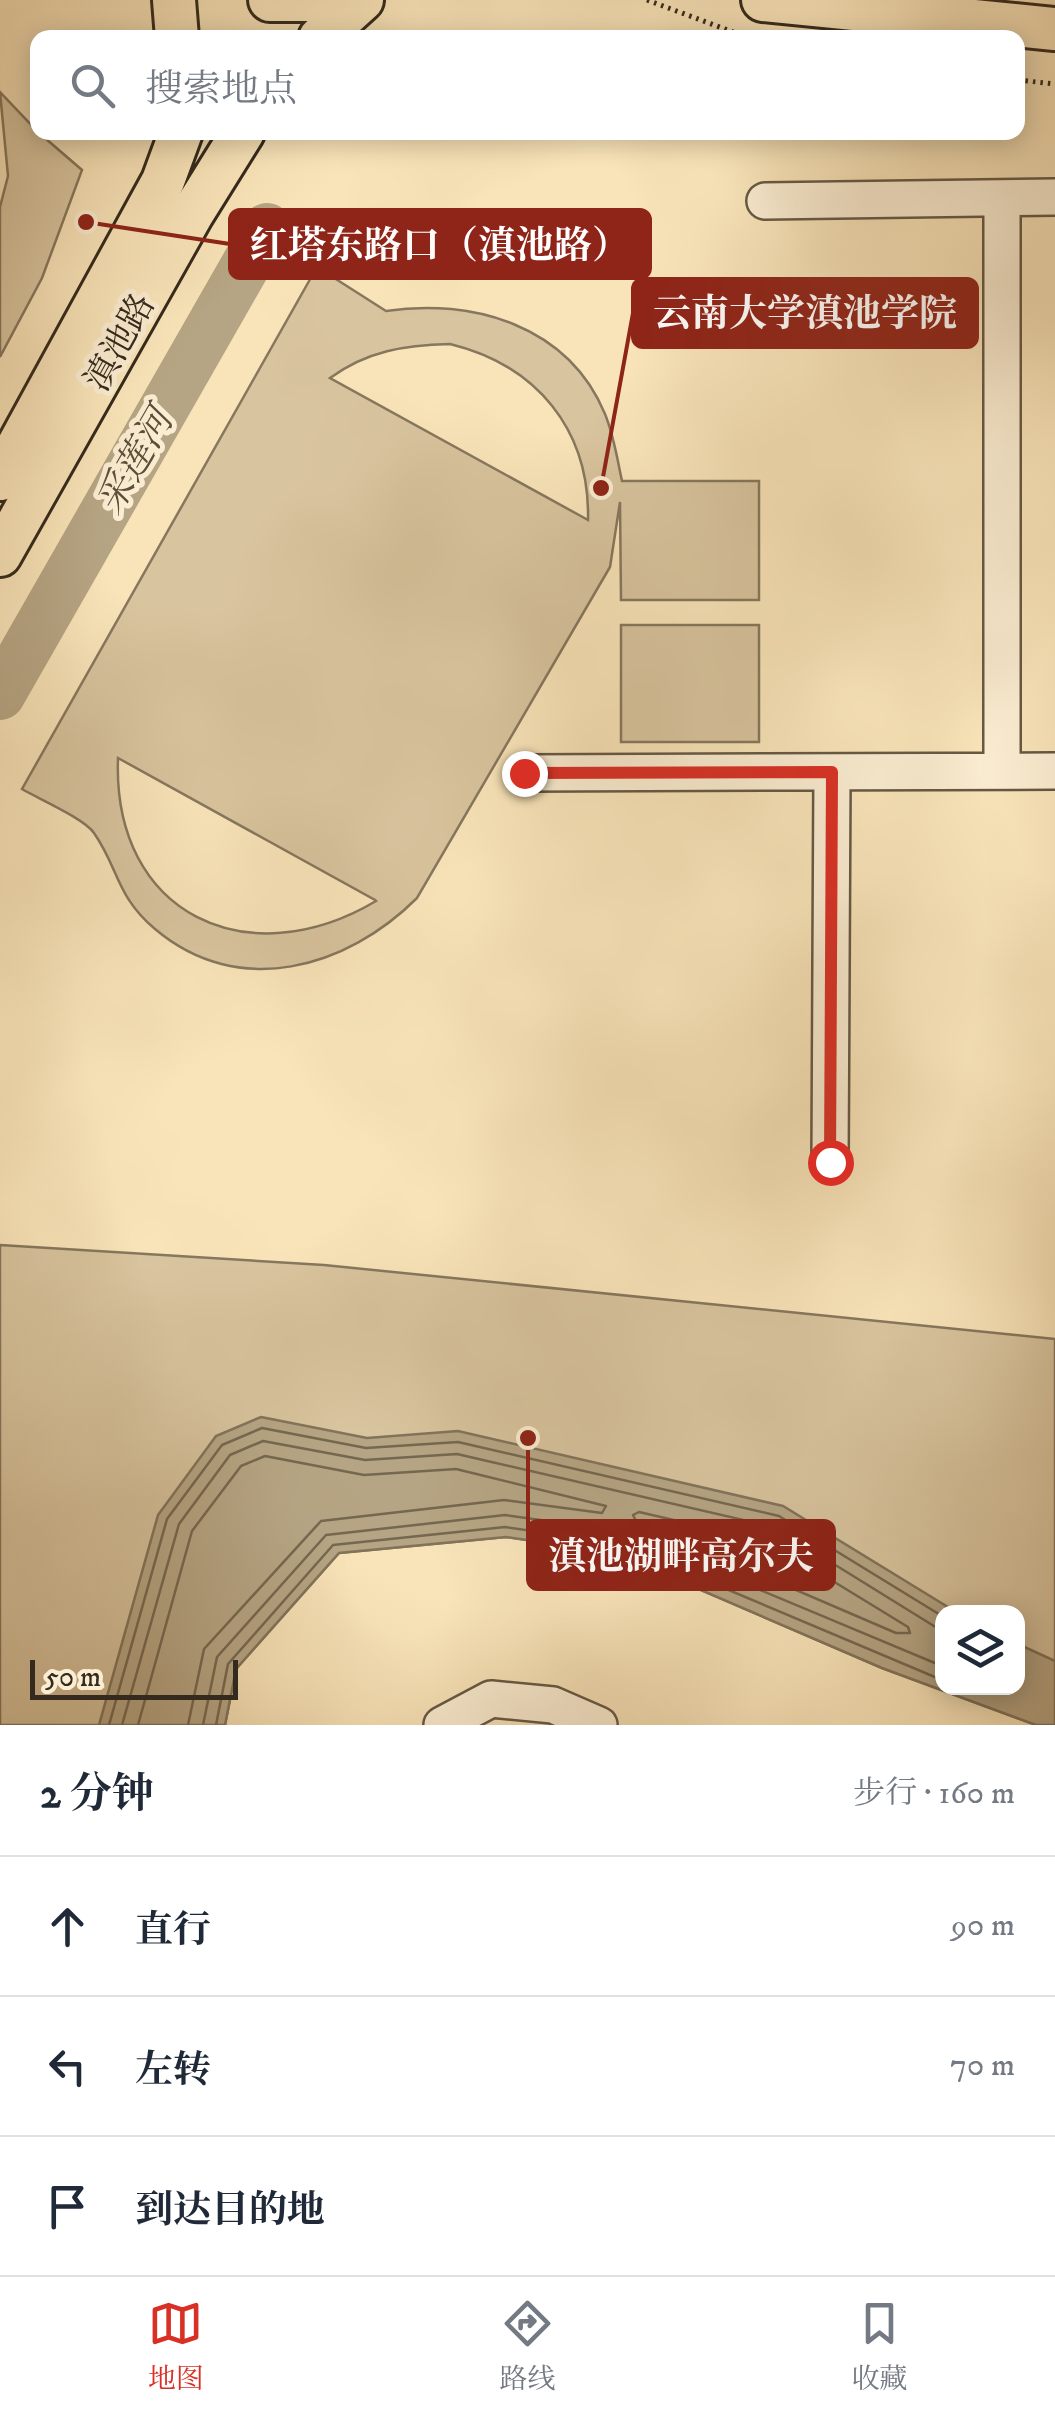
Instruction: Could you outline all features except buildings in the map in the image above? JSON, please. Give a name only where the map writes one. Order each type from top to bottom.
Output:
[{"type":"main road","points":[[174,0],[176,30]]},
{"type":"main road","points":[[270,0],[331,0]]},
{"type":"main road","points":[[329,30],[362,0]]},
{"type":"main road","points":[[763,0],[1055,28]]},
{"type":"main road","name":"滇池路","points":[[0,479],[163,181],[178,140]]},
{"type":"main road","name":"滇池路","points":[[0,555],[237,140]]},
{"type":"street","points":[[152,0],[171,30]]},
{"type":"street","points":[[766,201],[1055,197]]},
{"type":"street","points":[[1002,199],[1002,771]]},
{"type":"street","points":[[524,773],[1055,771]]},
{"type":"street","points":[[830,1162],[832,772]]},
{"type":"street","points":[[442,1725],[491,1699],[553,1705],[598,1725]]},
{"type":"path","points":[[646,0],[727,30]]},
{"type":"path","points":[[1025,81],[1055,84]]},
{"type":"shaded area","points":[[0,92],[30,124],[30,140],[47,140],[82,170],[42,278],[0,357],[0,207],[8,176]]},
{"type":"shaded area","points":[[317,267],[386,311],[419,308],[483,314],[542,339],[588,383],[608,422],[622,481],[759,481],[759,600],[621,600],[620,502],[610,567],[417,898],[358,942],[325,957],[291,966],[256,969],[222,964],[188,951],[142,917],[89,828],[22,789]],"holes":[[[450,344],[508,368],[552,406],[579,457],[588,520],[330,378],[358,361],[387,351]],[[118,758],[375,900],[376,901],[328,923],[281,933],[237,931],[197,917],[163,892],[138,857],[122,812]]]},
{"type":"shaded area","points":[[621,625],[759,625],[759,742],[621,742]]},
{"type":"shaded area","points":[[0,1245],[324,1265],[1055,1339],[1055,1725],[1036,1725],[955,1695],[1025,1695],[1025,1605],[935,1605],[935,1688],[615,1553],[506,1537],[339,1553],[236,1669],[225,1725],[0,1725]]},
{"type":"water","points":[[261,1417],[367,1438],[458,1431],[783,1506],[945,1605],[935,1605],[935,1688],[615,1553],[506,1537],[339,1553],[236,1669],[225,1725],[99,1725],[158,1515],[216,1436]]},
{"type":"water","points":[[1025,1647],[1055,1661],[1055,1725],[1036,1725],[955,1695],[1025,1695]]},
{"type":"waterway","name":"采莲河","points":[[0,695],[267,228]]},
{"type":"place","name":"红塔东路口（滇池路）","points":[[86,222]]},
{"type":"place","name":"云南大学滇池学院","points":[[601,488]]},
{"type":"place","name":"滇池湖畔高尔夫","points":[[528,1438]]},
{"type":"route","points":[[524,773],[832,772],[830,1162]]}]
